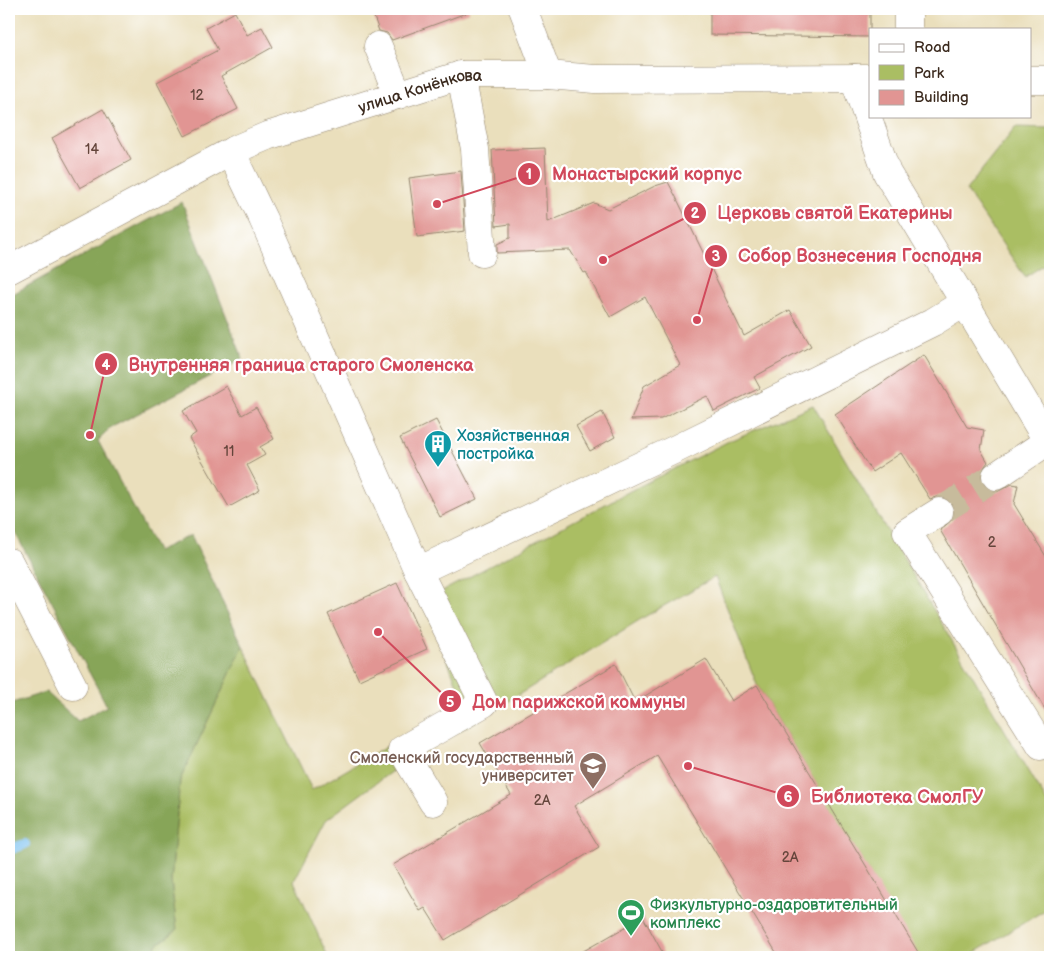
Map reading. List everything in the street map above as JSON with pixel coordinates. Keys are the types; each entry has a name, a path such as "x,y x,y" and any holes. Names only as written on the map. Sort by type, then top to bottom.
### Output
{"street":[{"path":"523,9 548,74"},
{"path":"908,9 908,28"},
{"path":"378,46 398,95"},
{"name":"улица Конёнкова","path":"9,270 234,150 267,136 461,75 548,74 595,79 862,78"},
{"path":"461,75 475,148 482,253"},
{"path":"862,78 869,104"},
{"path":"1032,80 1050,80"},
{"path":"873,118 888,173 1049,443 996,476"},
{"path":"234,150 238,167 263,219 418,571 484,703 402,750 433,802"},
{"path":"418,571 687,443 933,322 964,303"},
{"path":"939,512 907,532 1041,746 1050,740"},
{"path":"9,562 73,686"}],"green space":[{"path":"1016,127 1050,128 1050,261 1025,277 966,190"},
{"path":"182,202 243,359 110,428 98,441 157,551 191,535 243,646 180,780 171,881 177,930 157,945 151,957 9,957 9,704 46,692 78,721 107,706 9,521 9,296"},
{"path":"813,405 1050,807 1050,907 967,957 920,957 757,685 715,577 646,616 473,723 407,760 326,820 294,881 328,957 151,957 156,945 177,930 171,881 180,780 243,646 312,790 464,702 424,601 630,491 727,442"}],"building":[{"path":"371,9 469,9 469,12 392,40 387,33 379,31"},
{"path":"710,9 870,9 869,37 710,35"},
{"path":"235,12 247,35 262,27 273,47 221,76 238,109 185,136 157,82 218,50 206,28"},
{"path":"103,109 131,160 80,188 52,138"},
{"path":"545,148 548,222 594,203 608,209 655,186 668,182 744,336 790,310 811,346 754,377 760,388 714,411 707,396 661,419 631,420 644,386 680,365 645,297 610,317 586,272 584,273 570,250 497,253 497,244 510,238 510,224 496,226 492,150"},
{"path":"461,171 465,231 417,237 409,178"},
{"path":"924,355 967,427 984,430 981,450 988,462 982,470 980,477 983,484 989,490 997,492 1012,484 1018,485 1014,504 1050,563 1050,718 940,530 953,519 955,511 952,503 947,498 939,496 930,499 901,453 872,472 835,414"},
{"path":"226,386 242,415 256,407 274,439 260,447 265,455 247,465 260,490 229,507 189,438 196,433 183,411"},
{"path":"602,412 615,437 590,451 576,426"},
{"name":"Хозяйственная постройка","path":"436,420 477,499 440,517 400,438"},
{"path":"397,583 427,649 359,680 328,614"},
{"path":"706,659 731,701 757,685 921,957 779,957 657,756 574,806 599,847 445,940 425,908 420,911 393,865 511,795 480,743 616,664 635,702"},
{"name":"Физкультурно-оздаровтительный комплекс","path":"643,917 665,957 573,957"}],"waterway":[{"path":"9,850 25,844"}],"tunnel":[{"path":"939,512 996,476"}],"place":[{"name":"Монастырский корпус","path":"437,204"},
{"name":"Церковь святой Екатерины","path":"603,260"},
{"name":"Собор Вознесения Господня","path":"697,320"},
{"name":"Внутренняя граница старого Смоленска","path":"90,435"},
{"name":"Хозяйственная постройка","path":"438,468"},
{"name":"Дом парижской коммуны","path":"378,632"},
{"name":"Библиотека СмолГУ","path":"688,766"},
{"name":"Смоленский государственный университет","path":"593,790"},
{"name":"Физкультурно-оздаровтительный комплекс","path":"631,937"}]}
